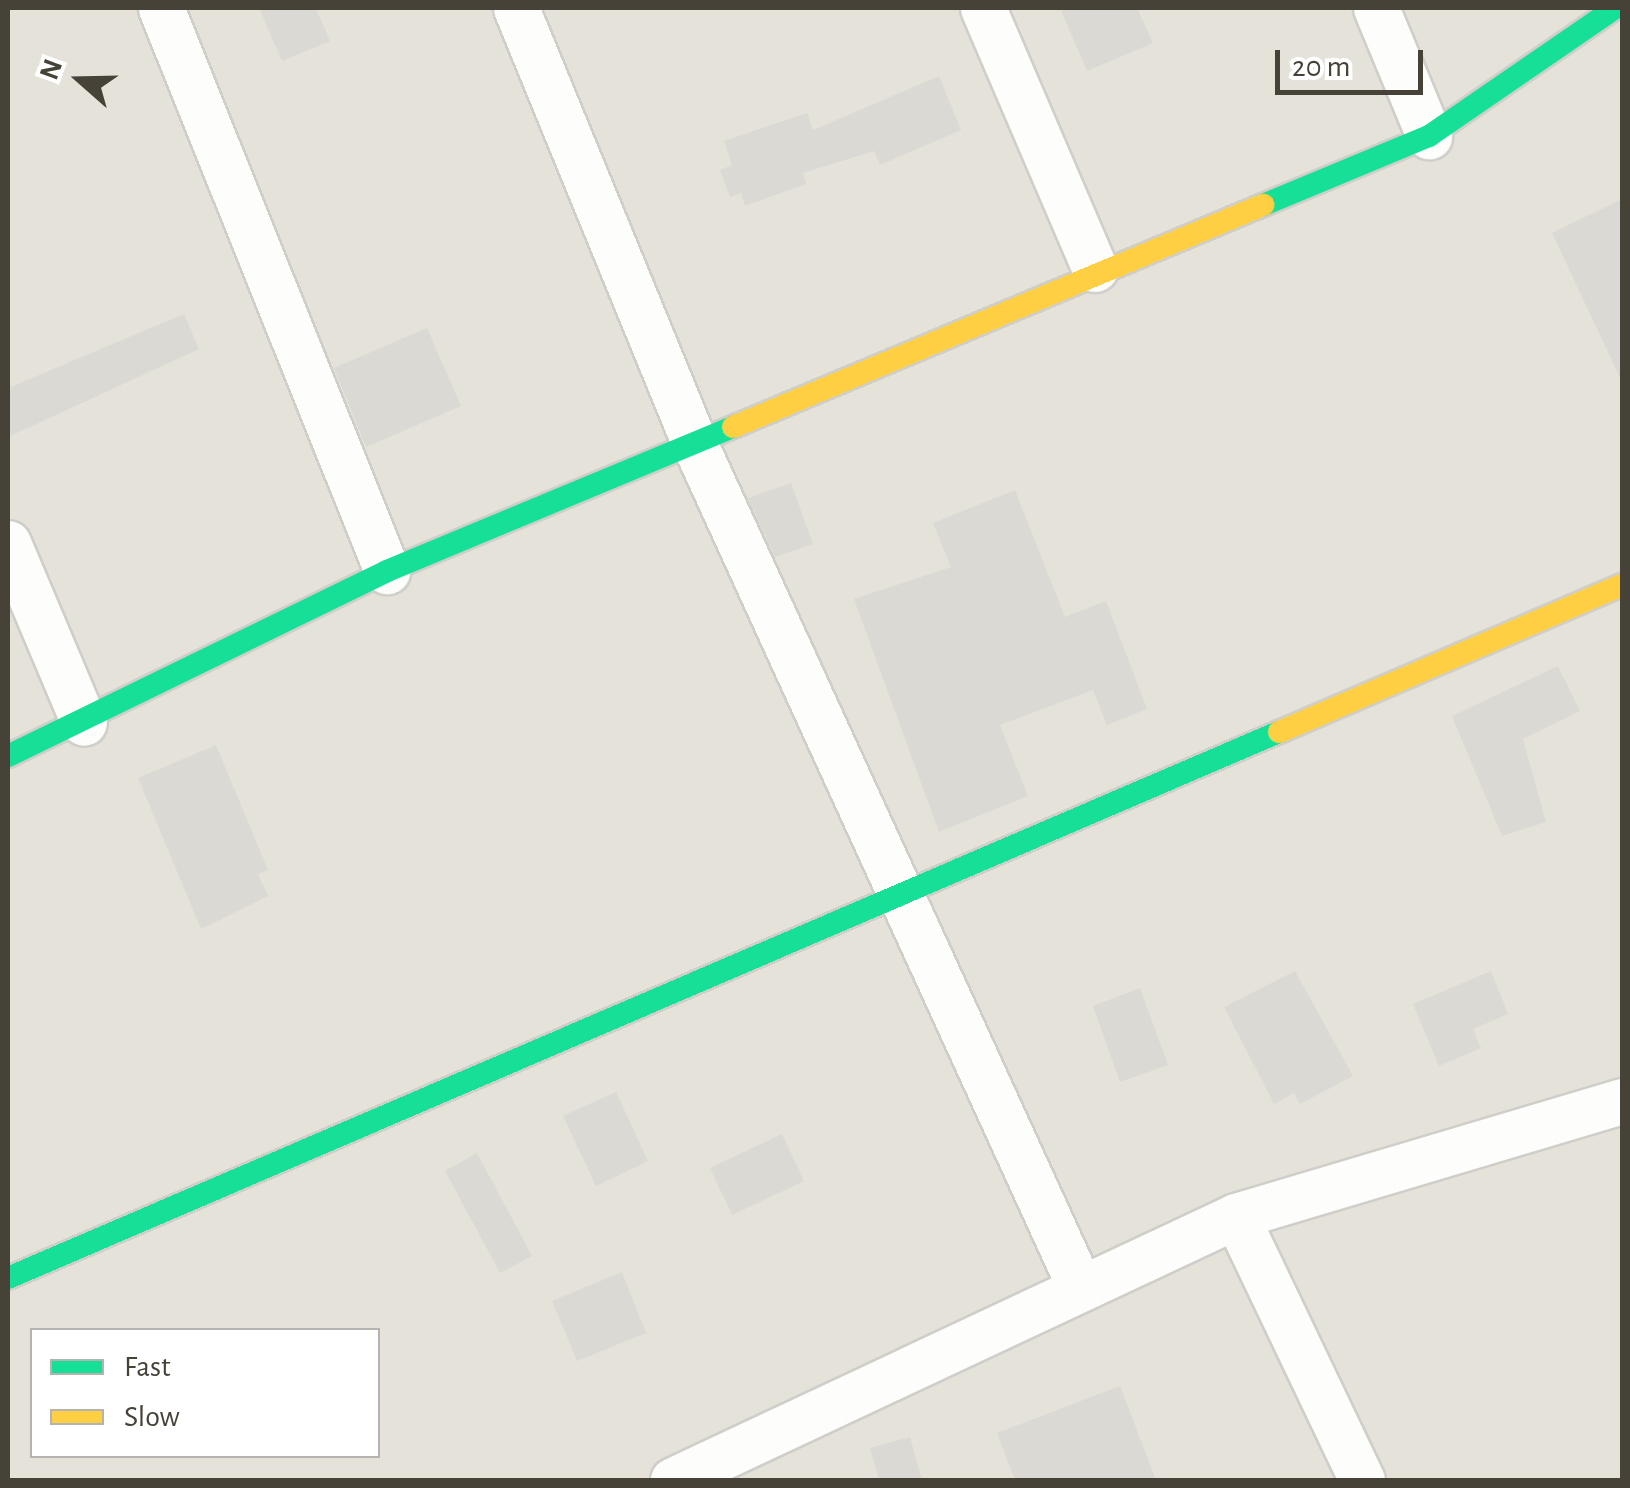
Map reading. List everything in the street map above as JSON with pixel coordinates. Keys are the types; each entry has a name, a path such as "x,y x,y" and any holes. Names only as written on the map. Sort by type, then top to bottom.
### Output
{"street":[{"path":"161,8 387,572"},
{"path":"516,8 697,449 1079,1285"},
{"path":"982,8 1096,269"},
{"path":"1376,8 1430,136"},
{"path":"8,756 387,572 697,449 1096,269 1430,136 1614,8"},
{"path":"8,543 84,722"},
{"path":"8,1278 899,892 1622,585"},
{"path":"673,1480 1079,1285 1236,1216 1622,1101"},
{"path":"1236,1216 1362,1480"}],"shaded area":[{"path":"8,8 1622,8 1622,1480 8,1480"}],"building":[{"path":"259,8 316,8 330,41 282,61"},
{"path":"1060,8 1137,8 1153,43 1087,71"},
{"path":"939,76 961,130 880,165 874,151 803,173 806,184 745,206 741,193 730,197 720,170 732,165 724,141 807,113 813,130"},
{"path":"1622,199 1622,382 1552,233"},
{"path":"184,314 199,349 8,437 8,388"},
{"path":"427,328 461,406 366,447 334,368"},
{"path":"791,483 813,544 775,557 748,498"},
{"path":"1015,490 1065,617 1106,601 1147,709 1107,725 1093,690 1000,725 1028,796 939,832 854,599 951,567 933,523"},
{"path":"1558,666 1580,711 1523,739 1546,822 1502,836 1452,716"},
{"path":"216,745 268,870 258,874 268,896 201,929 138,778"},
{"path":"1295,971 1353,1076 1300,1104 1294,1093 1274,1104 1224,1007"},
{"path":"1491,971 1508,1014 1473,1029 1481,1048 1439,1066 1413,1004"},
{"path":"1140,988 1168,1065 1120,1082 1093,1006"},
{"path":"616,1092 648,1161 596,1186 563,1116"},
{"path":"782,1134 804,1181 732,1215 710,1168"},
{"path":"477,1153 532,1256 500,1273 445,1171"},
{"path":"622,1272 646,1333 577,1361 552,1301"},
{"path":"1120,1386 1156,1480 1015,1480 997,1433"},
{"path":"910,1437 922,1480 879,1480 870,1448"}],"traffic: fast":[{"path":"1263,205 1429,136 1615,8"},
{"path":"8,756 387,571 733,427"},
{"path":"8,1278 1279,732"}],"traffic: slow":[{"path":"733,427 1263,205"},
{"path":"1279,732 1622,585"}]}
